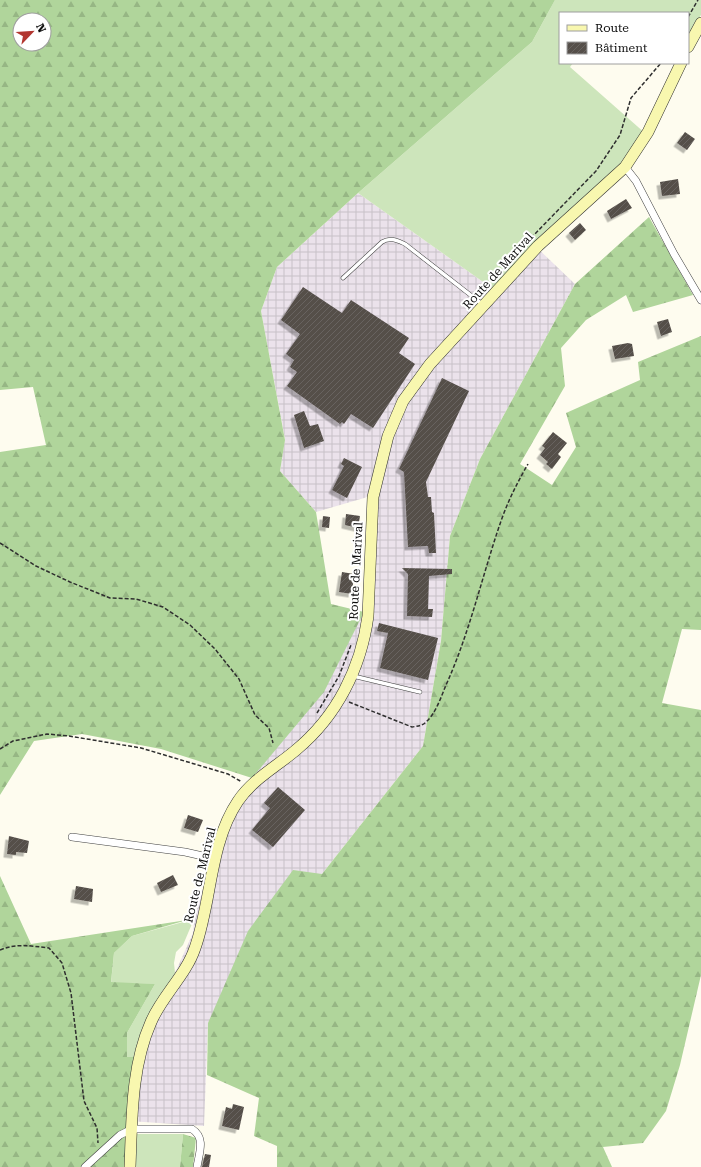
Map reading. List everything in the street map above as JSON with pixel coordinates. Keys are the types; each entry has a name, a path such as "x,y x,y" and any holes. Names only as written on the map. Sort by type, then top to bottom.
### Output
{"main road":[{"path":"689,45 701,23"},
{"name":"Route de Marival","path":"130,1167 137,1073 145,1037 154,1016 195,948 216,859 228,821 235,806 248,789 308,739 330,715 341,698 351,675 366,632 370,590 372,512 384,451 393,423 403,401 420,374 538,246 625,167 648,132 681,64"}],"street":[{"path":"625,167 636,181 674,254 701,300"},
{"path":"72,837 185,852 216,859"},
{"path":"85,1167 120,1135 132,1129 192,1129 198,1133 201,1140 197,1167"}],"lane":[{"path":"343,278 382,242 387,239 393,239 405,244 484,306"},
{"path":"351,675 420,692"}],"path":[{"path":"689,16 698,0"},
{"path":"341,698 412,727 422,726 428,721 438,704 455,666 510,495 528,464"},
{"path":"0,543 36,566 70,582 110,598 136,599 163,607 190,625 215,649 239,679 255,715 269,728 273,743"},
{"path":"0,749 13,741 47,734 92,739 141,748 228,774 238,778 248,789"},
{"path":"0,950 21,944 49,948 62,964 71,993 84,1101 98,1128 99,1153"}],"shaded area":[{"path":"358,193 493,289 533,244 575,284 480,459 450,536 441,641 423,746 322,874 208,1023 204,1126 129,1121 154,1007 175,973 193,933 194,919 223,822 364,612 371,496 316,512 280,471 285,439 261,311 277,267"}],"green space":[{"path":"0,0 555,0 532,42 358,193 277,267 261,311 285,440 280,471 316,512 331,604 364,612 324,692 252,778 161,749 82,734 34,741 0,795 0,452 46,445 33,387 0,390"},
{"path":"555,0 701,0 701,15 689,36 689,12 559,12 559,64 572,64 570,67 646,134 640,149 493,289 358,193 532,42"},
{"path":"649,217 693,295 633,312 626,295 586,320 561,348 565,386 520,464 552,485 576,447 566,413 640,380 638,362 701,336 701,630 682,629 662,703 701,710 701,975 680,1065 666,1111 643,1143 603,1147 612,1167 277,1167 277,1146 254,1136 259,1098 207,1075 208,1023 248,931 293,870 322,874 423,746 441,641 450,536 480,459 575,284"},
{"path":"0,876 31,944 187,920 132,936 114,953 111,982 155,984 127,1033 127,1057 135,1057 129,1167 0,1167"},
{"path":"194,919 183,945 176,952 174,963 175,973 154,1007 135,1057 127,1058 127,1033 155,984 111,983 114,953 132,936"},
{"path":"130,1134 183,1134 180,1167 129,1167"},
{"path":"183,1134 196,1138 193,1167 180,1167"}],"building":[{"path":"685,132 695,139 687,150 677,143"},
{"path":"678,179 680,194 662,196 660,182"},
{"path":"626,199 632,208 611,219 607,211"},
{"path":"580,223 586,230 575,240 569,233"},
{"path":"303,287 342,313 351,300 409,338 399,353 415,364 373,428 351,414 344,424 342,422 340,424 287,386 297,372 290,367 294,360 286,354 300,334 281,320"},
{"path":"668,319 672,332 661,336 657,322"},
{"path":"628,343 632,344 634,356 615,359 612,346"},
{"path":"442,378 469,391 426,482 428,497 431,497 432,512 434,513 436,553 429,553 428,546 408,547 404,472 399,469"},
{"path":"304,411 310,426 318,424 324,441 304,448 294,415"},
{"path":"553,432 567,443 558,454 561,457 552,469 546,464 548,462 540,455 545,448 542,446"},
{"path":"344,458 362,467 347,498 332,490 344,466 341,464"},
{"path":"346,514 360,516 358,528 345,525"},
{"path":"323,516 330,517 329,528 322,527"},
{"path":"402,568 452,569 452,574 429,576 428,609 433,609 432,617 407,616 408,574"},
{"path":"342,572 354,574 352,594 339,592"},
{"path":"379,623 438,638 428,680 380,668 388,633 377,631"},
{"path":"278,787 305,810 273,847 252,830 270,808 264,803"},
{"path":"188,815 203,820 198,832 184,828"},
{"path":"9,836 29,841 27,853 16,852 16,855 7,854"},
{"path":"173,875 178,885 161,892 157,883"},
{"path":"76,886 93,889 92,902 74,899"},
{"path":"233,1104 244,1107 239,1130 222,1126 226,1107 232,1109"},
{"path":"205,1154 211,1155 209,1167 202,1167"}]}
